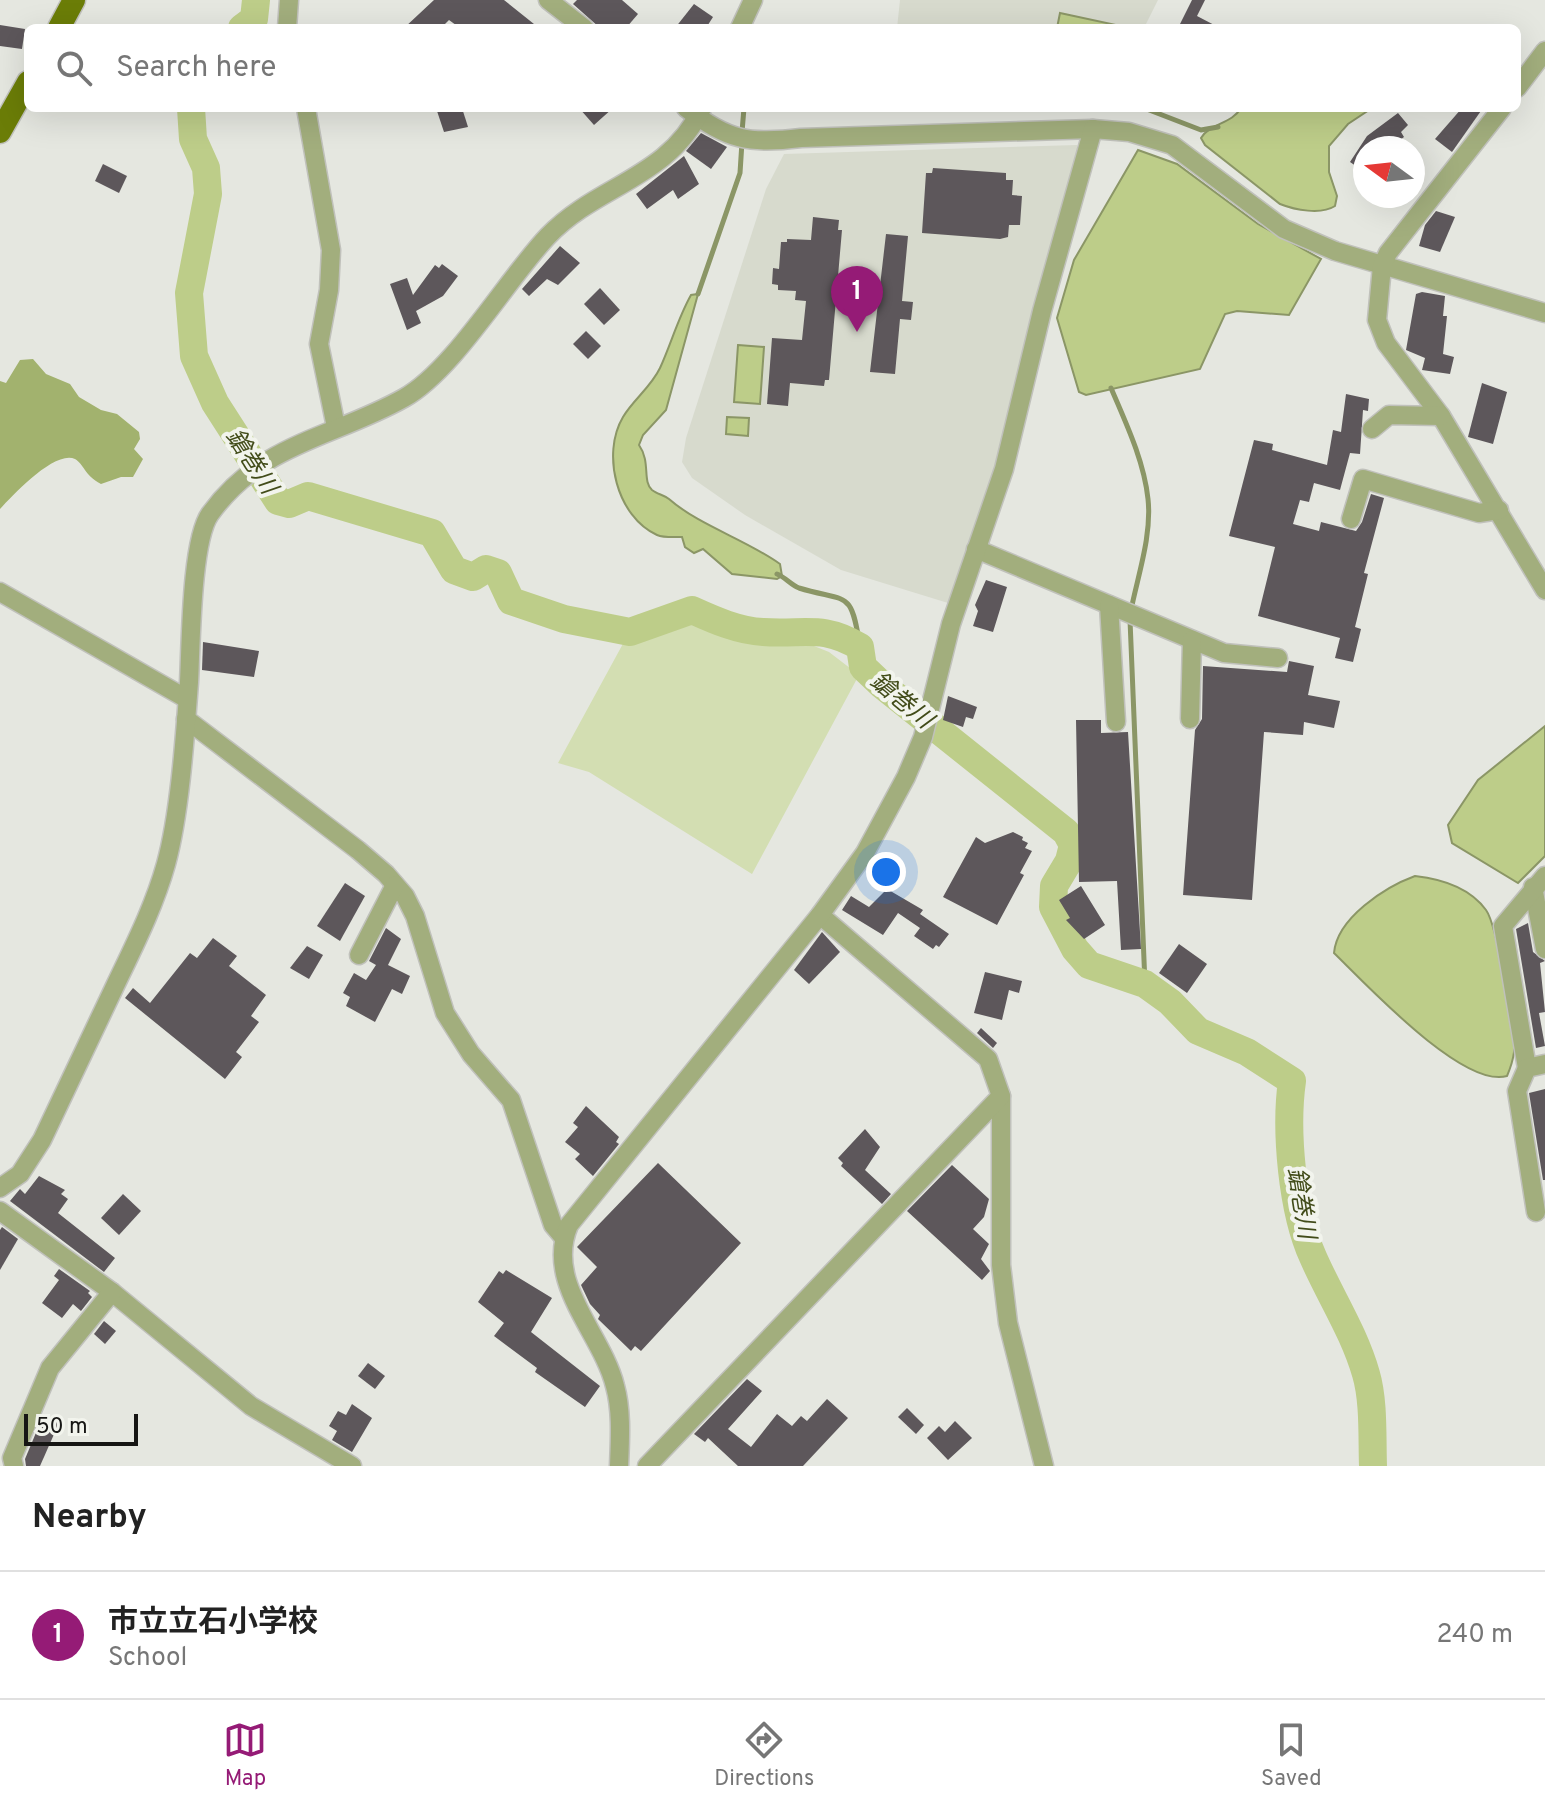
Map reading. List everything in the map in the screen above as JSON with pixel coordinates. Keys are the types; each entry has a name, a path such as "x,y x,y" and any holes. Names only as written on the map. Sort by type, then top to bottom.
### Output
{"main road":[{"path":"61,24 74,0"},
{"path":"0,132 24,89"}],"street":[{"path":"287,24 289,0"},
{"path":"548,0 579,24"},
{"path":"742,24 753,0"},
{"path":"1521,83 1545,51"},
{"path":"307,112 331,250 329,290 319,344 336,427"},
{"path":"0,1188 20,1174 42,1140 151,911 167,861 186,719 198,557 205,521 228,491 251,469 271,456 406,397 446,360 549,235 588,203 656,166 674,149 694,112"},
{"path":"697,112 737,138 758,143 801,138 1093,129 1129,132 1172,145 1284,229 1382,266 1545,313"},
{"path":"1499,112 1400,234 1382,266 1377,320 1386,343 1441,416 1545,590"},
{"path":"619,1466 615,1382 578,1308 562,1261 564,1238 569,1225 820,915 865,853 912,764 923,737 951,624 1004,469 1042,311 1093,129"},
{"path":"1372,429 1389,415 1441,416"},
{"path":"1351,519 1363,479 1479,513 1499,510"},
{"path":"976,549 1224,653 1278,658"},
{"path":"0,592 187,699"},
{"path":"1109,605 1116,722"},
{"path":"1190,719 1192,640"},
{"path":"186,719 358,850 395,885 415,916 445,1013 471,1054 511,1100 553,1225 564,1238"},
{"path":"1539,882 1545,949"},
{"path":"1536,1212 1517,1091 1536,1066 1503,926 1539,882"},
{"path":"359,955 395,885"},
{"path":"820,915 988,1059 1001,1096 1001,1265 1008,1323 1044,1466"},
{"path":"647,1466 1001,1096"},
{"path":"0,1211 112,1292 251,1406 352,1466"},
{"path":"14,1466 12,1458 50,1368 112,1292"}],"shaded area":[{"path":"900,0 1158,0 1146,24 897,24"},
{"path":"1060,13 1111,24 1058,24"},
{"path":"1366,112 1348,124 1329,146 1329,172 1337,196 1335,206 1315,211 1280,204 1205,145 1201,138 1205,133 1237,113"},
{"path":"1077,145 1077,160 991,491 948,603 841,570 745,515 692,478 682,462 686,438 766,189 784,154"},
{"path":"1138,150 1177,164 1258,224 1321,259 1289,315 1237,311 1225,314 1200,369 1086,395 1079,392 1057,318 1074,260"},
{"path":"698,294 666,410 643,435 639,445 645,458 647,482 652,490 681,509 780,564 782,576 777,579 732,574 703,549 694,553 685,547 682,537 657,535 632,514 617,483 613,449 623,417 660,368 691,295"},
{"path":"738,345 764,347 760,404 734,402"},
{"path":"33,359 46,374 70,384 79,397 101,410 117,414 139,432 140,439 134,449 143,459 133,477 121,477 101,484 78,461 67,458 35,475 0,509 0,381 6,383 20,360"},
{"path":"727,417 749,418 748,436 726,434"},
{"path":"697,619 733,634 799,640 829,652 859,675 752,874 589,772 558,763 625,640 678,620"},
{"path":"1545,726 1545,856 1518,883 1452,843 1448,825 1478,780"},
{"path":"1415,876 1435,879 1464,890 1486,910 1495,936 1512,1023 1514,1055 1507,1076 1488,1076 1441,1051 1391,1009 1334,953 1337,940 1353,916 1377,896"}],"building":[{"path":"434,0 504,0 534,24 454,24 449,20 445,24 408,24"},
{"path":"577,0 622,0 638,14 629,24 596,24 573,4"},
{"path":"1192,0 1205,0 1197,16 1212,24 1180,24"},
{"path":"694,4 713,17 709,24 678,24"},
{"path":"0,25 24,29 22,49 0,46"},
{"path":"437,112 463,112 468,127 444,132"},
{"path":"583,112 609,112 594,125"},
{"path":"1459,112 1480,112 1452,152 1435,139"},
{"path":"1398,113 1408,125 1401,132 1403,136 1367,136"},
{"path":"701,133 727,147 711,169 686,151"},
{"path":"684,156 699,184 678,199 673,190 647,209 636,194"},
{"path":"103,164 127,176 119,193 95,181"},
{"path":"933,168 1006,173 1006,180 1013,180 1012,195 1022,196 1020,225 1009,225 1008,237 1000,239 922,233 926,173 932,173"},
{"path":"1436,211 1455,217 1440,252 1419,246 1425,225"},
{"path":"813,217 839,220 838,230 842,230 829,380 825,380 824,386 790,383 788,406 767,404 772,338 802,340 806,301 795,300 796,291 778,290 778,285 772,284 773,268 779,269 781,242 787,242 787,239 811,240"},
{"path":"886,234 908,236 902,301 913,302 911,320 900,319 895,374 870,372"},
{"path":"560,246 580,263 558,285 547,279 529,296 522,289"},
{"path":"442,264 458,276 443,296 416,311 421,323 407,330 390,284 407,278 413,295 435,265 439,268"},
{"path":"600,288 620,310 604,325 584,304"},
{"path":"1422,292 1445,296 1443,316 1447,316 1443,354 1454,357 1450,374 1422,370 1425,358 1406,350 1416,294"},
{"path":"586,331 601,346 588,359 573,344"},
{"path":"1482,383 1507,392 1493,444 1468,437"},
{"path":"1346,394 1369,399 1368,411 1363,410 1360,454 1350,453 1340,490 1314,483 1309,502 1300,500 1293,524 1319,531 1321,522 1356,531 1371,494 1384,498 1364,573 1368,574 1355,627 1361,629 1353,662 1335,658 1340,638 1258,616 1275,547 1229,536 1254,440 1273,444 1272,450 1327,465 1333,430 1341,432"},
{"path":"986,580 1007,587 993,632 973,626 978,611 975,605"},
{"path":"203,642 259,651 254,677 202,670"},
{"path":"1289,661 1314,666 1308,695 1340,701 1334,728 1304,722 1303,735 1264,732 1252,900 1183,895 1195,730 1202,719 1203,666 1287,672"},
{"path":"948,696 977,707 973,719 966,717 963,727 943,720"},
{"path":"1076,720 1101,720 1101,733 1128,732 1141,949 1121,950 1117,881 1079,882"},
{"path":"1013,832 1023,837 1022,840 1028,843 1025,848 1032,851 1020,873 1024,875 997,925 943,897 976,837 985,843"},
{"path":"345,883 365,896 340,941 317,926"},
{"path":"1081,886 1105,925 1084,939 1066,920 1070,918 1059,900"},
{"path":"887,889 923,910 920,914 949,934 939,947 936,945 933,949 914,936 920,928 898,913 883,935 842,910 851,896 869,907"},
{"path":"1528,923 1533,952 1545,961 1540,963 1545,1012 1539,1013 1545,1046 1536,1048 1516,929"},
{"path":"386,928 401,939 388,965 410,976 402,994 392,989 375,1022 346,1006 350,997 343,993 354,973 366,980 376,965 369,961"},
{"path":"822,932 840,952 809,984 794,970"},
{"path":"213,938 237,956 229,966 266,995 251,1016 259,1022 236,1052 242,1057 225,1079 125,998 133,988 150,1003 190,953 197,958"},
{"path":"1179,944 1207,964 1187,993 1159,973"},
{"path":"307,946 323,955 309,979 290,968"},
{"path":"985,972 1022,981 1019,993 1009,990 1002,1020 974,1013"},
{"path":"981,1028 997,1043 993,1048 977,1033"},
{"path":"1545,1089 1545,1180 1543,1180 1529,1093"},
{"path":"586,1106 619,1137 616,1142 619,1144 593,1176 575,1159 580,1154 565,1142 578,1127 573,1123"},
{"path":"865,1129 880,1147 865,1170 891,1194 882,1204 841,1166 843,1163 838,1158"},
{"path":"658,1163 741,1243 641,1351 635,1346 631,1351 598,1319 600,1315 590,1304 581,1285 597,1267 577,1247"},
{"path":"952,1165 989,1199 984,1217 973,1229 989,1244 981,1259 990,1271 982,1280 907,1211"},
{"path":"39,1176 65,1190 61,1194 68,1199 58,1213 115,1258 104,1272 10,1201 20,1189 25,1194"},
{"path":"123,1194 141,1211 119,1235 101,1218"},
{"path":"2,1227 18,1239 0,1270 0,1230"},
{"path":"59,1269 90,1291 88,1293 92,1297 81,1311 73,1304 62,1318 42,1303 59,1280 54,1276"},
{"path":"506,1270 552,1298 531,1332 600,1386 585,1407 535,1372 537,1368 494,1336 504,1323 478,1302 499,1271 503,1274"},
{"path":"104,1321 116,1331 105,1344 94,1334"},
{"path":"368,1363 385,1376 375,1389 358,1376"},
{"path":"747,1379 762,1391 728,1429 751,1447 777,1414 792,1426 801,1416 807,1421 827,1399 848,1418 803,1466 738,1466 708,1438 705,1442 694,1434"},
{"path":"352,1404 372,1418 352,1452 332,1440 337,1431 329,1426 338,1411 346,1415"},
{"path":"907,1408 924,1425 916,1434 898,1417"},
{"path":"43,1416 59,1423 40,1466 26,1466 25,1459"},
{"path":"955,1421 972,1438 948,1460 927,1438 939,1426 945,1432"}],"waterway":[{"name":"鎗巻川","path":"247,24 254,19 256,0"},
{"name":"鎗巻川","path":"191,112 193,139 206,168 208,194 189,293 194,356 215,403 278,501 289,504 308,496 432,533 454,570 473,577 486,569 498,573 511,601 564,619 630,632 692,610 745,630 823,633 860,647 863,667 882,685 1066,832 1073,845 1069,861 1054,886 1053,907 1075,949 1089,965 1145,984 1170,1002 1198,1031 1247,1052 1292,1081 1289,1123 1295,1194 1313,1257 1366,1374 1371,1408 1373,1466"},
{"path":"742,132 744,112"},
{"path":"1154,112 1201,130 1218,127"},
{"path":"698,294 740,173 742,142"},
{"path":"1111,388 1138,456 1148,499 1146,541 1131,610"},
{"path":"777,574 799,588 837,598 850,606 860,647"},
{"path":"1130,620 1145,984"}],"place":[{"name":"市立立石小学校","path":"857,332"}]}
